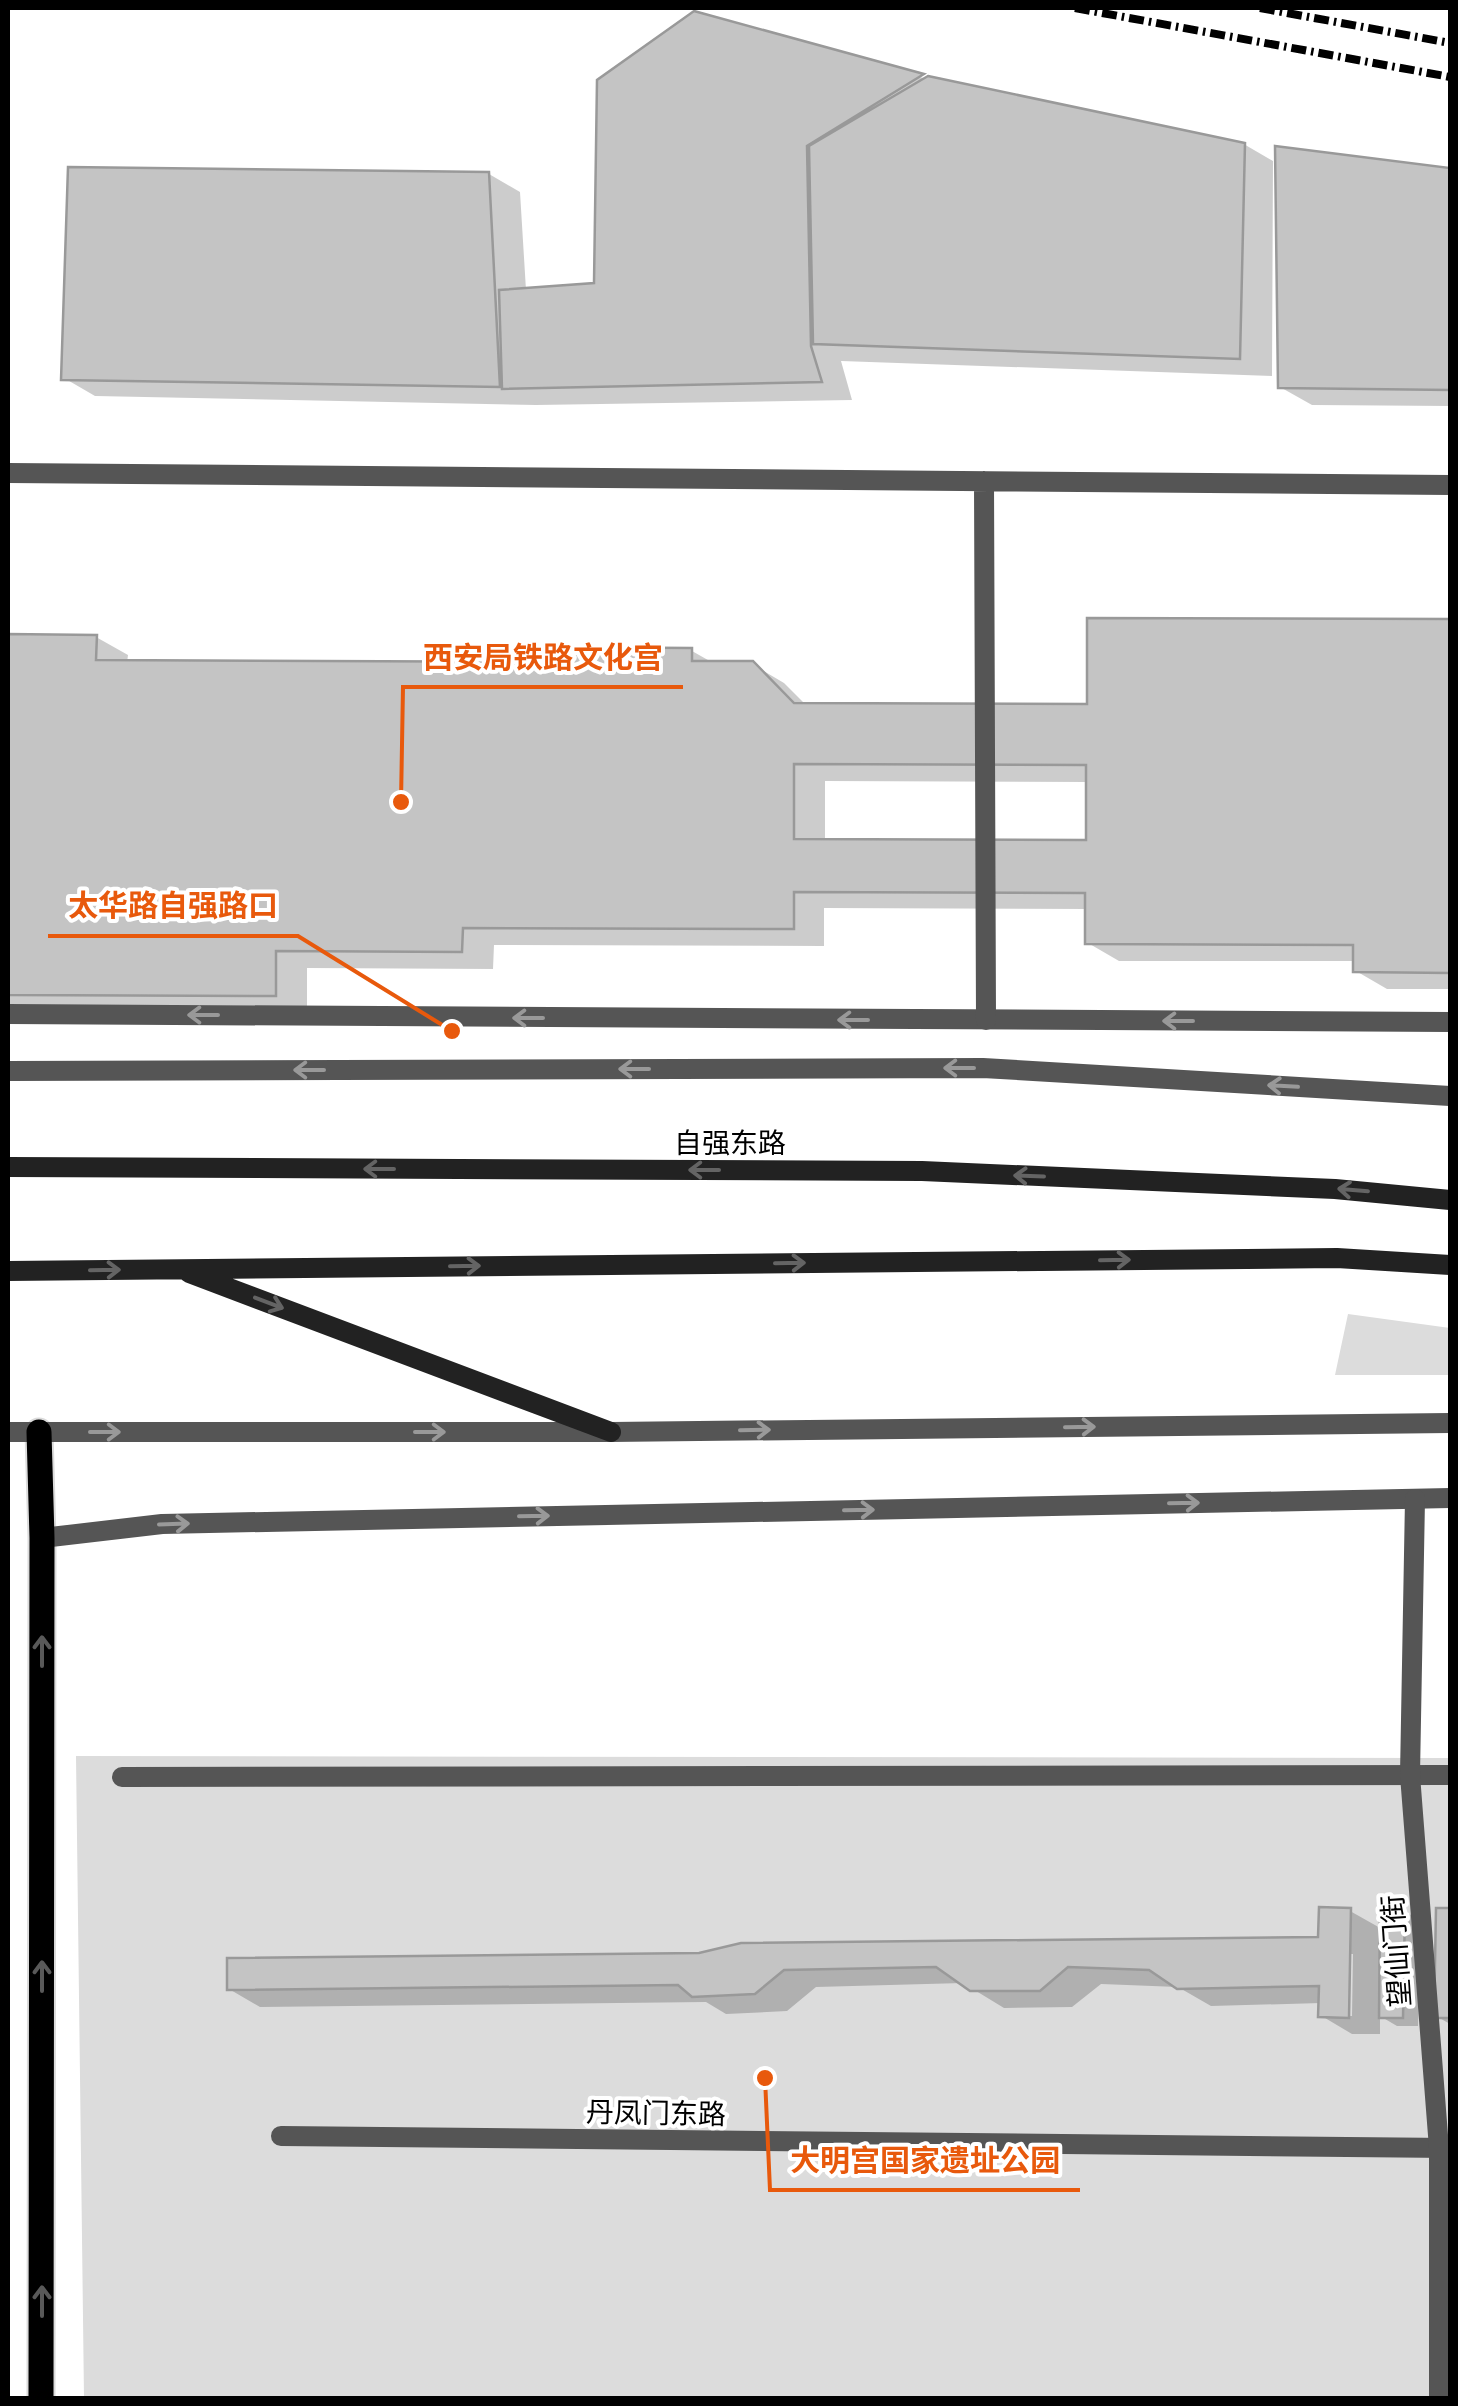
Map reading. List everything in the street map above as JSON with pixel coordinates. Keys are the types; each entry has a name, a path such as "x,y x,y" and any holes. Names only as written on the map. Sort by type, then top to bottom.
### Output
{"main road":[{"name":"自强东路","path":"8,1167 922,1171 1335,1189 1450,1200"},
{"path":"8,1271 1317,1258 1450,1265"},
{"path":"177,1269 611,1432"},
{"path":"39,1432 42,2398"}],"street":[{"path":"8,474 1450,485"},
{"path":"984,481 986,1020"},
{"path":"8,1014 1450,1022"},
{"path":"8,1071 983,1068 1450,1096"},
{"path":"8,1432 611,1432 1450,1423"},
{"path":"42,1538 162,1524 1450,1498"},
{"name":"望仙门街","path":"1415,1499 1410,1775 1445,2148 1439,2398"},
{"path":"122,1776 1450,1775"},
{"name":"丹凤门东路","path":"281,2136 1445,2148"}],"shaded area":[{"path":"1348,1314 1450,1328 1450,1375 1335,1375"},
{"path":"76,1756 1450,1758 1450,2398 84,2398"}],"building":[{"path":"694,11 924,74 807,146 811,346 822,382 502,389 499,290 594,283 597,80"},
{"path":"928,76 1245,143 1240,359 813,344 809,146"},
{"path":"1275,146 1450,168 1450,390 1278,388"},
{"path":"68,167 489,172 500,387 61,380"},
{"path":"1087,618 1450,619 1450,973 1353,972 1353,945 1085,944 1085,893 794,892 794,929 463,928 462,952 276,951 276,996 8,995 8,634 97,635 96,660 538,662 538,647 692,648 692,661 753,661 794,703 1087,704","holes":["794,764 1086,765 1086,840 794,839"]},
{"path":"1319,1907 1351,1908 1349,2018 1318,2017 1319,1986 1177,1989 1149,1970 1068,1967 1040,1991 970,1991 936,1967 784,1970 755,1994 692,1997 678,1985 227,1990 227,1958 699,1953 741,1943 1318,1937"},
{"path":"1436,1908 1450,1908 1450,2018 1434,2018"},
{"path":"1380,1909 1405,1909 1403,2018 1379,2018"}],"railway":[{"path":"1075,8 1450,77"},
{"path":"1260,8 1450,43"}],"place":[{"name":"西安局铁路文化宫","path":"401,802"},
{"name":"太华路自强路口","path":"452,1031"},
{"name":"大明宫国家遗址公园","path":"765,2078"}]}
